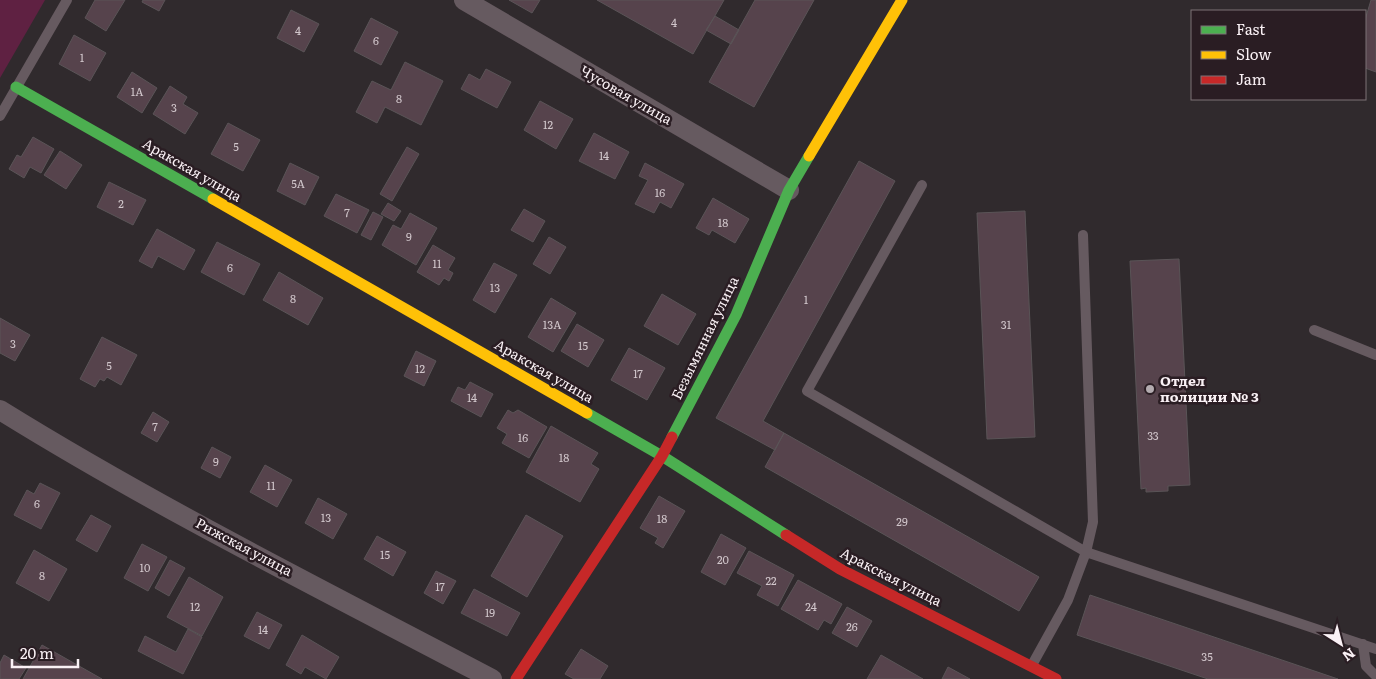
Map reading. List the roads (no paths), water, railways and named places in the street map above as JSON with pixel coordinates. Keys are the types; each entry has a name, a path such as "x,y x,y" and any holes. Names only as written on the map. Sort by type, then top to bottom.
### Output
{"street":[{"name":"Чусовая улица","path":"464,0 789,190"},
{"name":"Безымянная улица","path":"516,679 662,456 736,315 789,190 902,0"},
{"name":"Аракская улица","path":"16,87 662,456 840,569 1056,679"},
{"name":"Рижская улица","path":"0,410 195,521 492,679"}],"lane":[{"path":"0,116 67,0"},
{"path":"922,185 807,392 1086,552 1376,649"},
{"path":"1032,666 1068,600 1086,552 1093,522 1083,235"},
{"path":"1314,330 1376,355"},
{"path":"1363,644 1366,666 1376,676"}],"place":[{"name":"Отдел полиции № 3","path":"1150,389"}]}
